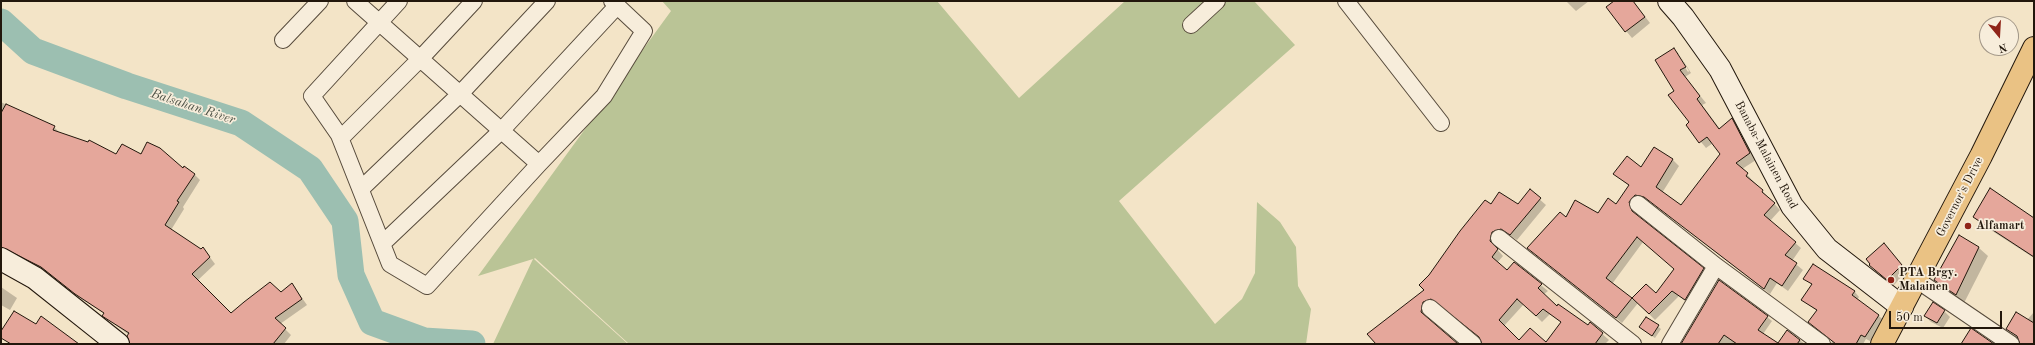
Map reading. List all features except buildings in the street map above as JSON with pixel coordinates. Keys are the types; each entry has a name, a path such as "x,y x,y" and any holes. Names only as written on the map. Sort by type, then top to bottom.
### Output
{"main road":[{"name":"Governor's Drive","path":"1882,344 1981,156 2034,48"}],"street":[{"path":"283,40 320,1"},
{"path":"355,1 539,164"},
{"path":"382,244 501,131 615,3 644,31 604,96 539,164 427,286 390,264 382,244 341,138 312,96 380,23 398,1"},
{"path":"341,138 420,59 474,1"},
{"path":"361,189 460,94 547,1"},
{"path":"1190,25 1217,1"},
{"path":"1346,1 1441,123"},
{"name":"Banaba-Malainen Road","path":"1669,1 1683,16 1720,69 1792,206 1827,249 1902,307"},
{"path":"1638,204 1716,266 1822,344"},
{"path":"1499,238 1634,344"},
{"path":"1,259 35,278 118,344"},
{"path":"1670,344 1716,266"},
{"path":"1916,280 2011,344"},
{"path":"1430,308 1473,344"}],"green space":[{"path":"662,1 937,1 1019,98 1125,1 1254,1 1295,45 1119,201 1215,324 1242,299 1255,273 1257,202 1280,222 1296,247 1298,286 1311,309 1306,344 629,344 535,258 534,259 628,344 493,344 533,259 478,276 671,11"}],"waterway":[{"name":"Balsahan River","path":"1,22 33,51 127,86 241,123 310,169 345,221 351,275 372,322 424,341 472,344"}],"place":[{"name":"Alfamart","path":"1968,226"},
{"name":"PTA Brgy. Malainen","path":"1891,280"}]}
